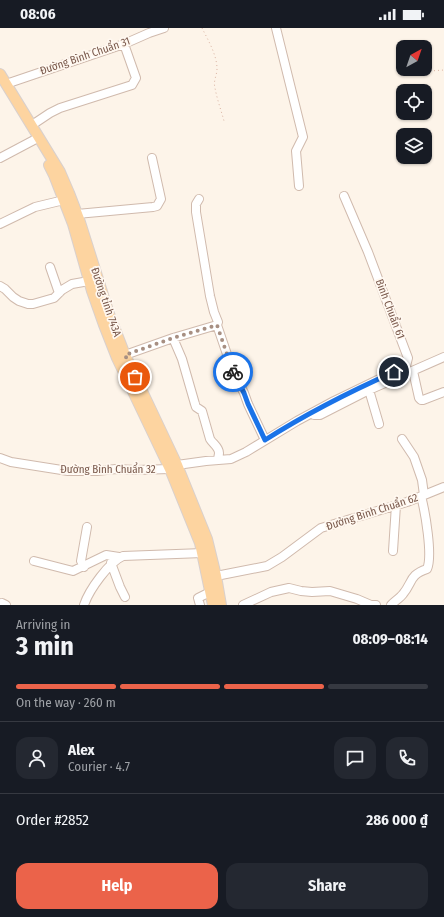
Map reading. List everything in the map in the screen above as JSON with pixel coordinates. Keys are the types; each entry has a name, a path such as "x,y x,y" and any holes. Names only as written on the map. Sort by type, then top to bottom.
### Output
{"main road":[{"name":"Đường tỉnh 743A","path":"0,74 3,86 54,175 73,224 89,281 117,358 173,467 207,539 212,577 210,592 213,605"},
{"name":"Đường tỉnh 743A","path":"3,86 32,125 60,172 77,214 109,314 173,467 221,605"}],"street":[{"name":"Đường Bình Chuẩn 31","path":"3,86 124,44 164,28"},
{"path":"276,28 303,137 296,151 299,186"},
{"path":"32,125 60,108 132,85 136,78 124,44"},
{"path":"0,158 34,140"},
{"path":"77,214 157,206 161,199 152,158"},
{"name":"Bình Chuẩn 61","path":"173,467 230,459 246,452 309,414 404,368 408,363 408,358 368,252 344,196"},
{"path":"199,199 196,204 196,212 210,296 218,322 217,325 232,369 265,440"},
{"path":"0,224 35,207 64,200"},
{"path":"50,267 59,293"},
{"path":"0,286 19,301 33,304 54,298 62,290 72,284 89,281"},
{"path":"125,355 173,338 217,325"},
{"path":"173,338 182,359 196,407 202,410 211,442 217,447 219,454 218,460"},
{"path":"309,414 320,415 369,390 444,357"},
{"path":"413,371 419,398 421,400 444,392"},
{"path":"369,390 379,424"},
{"path":"391,605 404,593 413,576 419,571 427,569 429,564 429,544 422,480 414,457 402,439"},
{"name":"Đường Bình Chuẩn 32","path":"0,458 11,462 68,471 97,471 116,469 136,470 173,467"},
{"name":"Đường Bình Chuẩn 62","path":"212,577 267,566 282,557 321,528 396,505 444,487"},
{"path":"393,551 396,505"},
{"path":"84,567 81,561 87,527"},
{"path":"34,561 73,572 106,555 120,557 202,553"},
{"path":"84,605 91,591 111,563 120,557"},
{"path":"111,563 120,587 126,597"},
{"path":"243,605 271,592 289,588 312,592 330,591 371,605 376,605"},
{"path":"200,605 198,598 210,592"}],"path":[{"path":"202,28 216,59 217,70 214,79 214,86 224,121"},
{"path":"432,71 444,70"}],"way so far":[{"path":"135,377 125,355 173,338 217,325 233,372"}],"route":[{"path":"233,372 265,440 309,414 394,372"}]}
